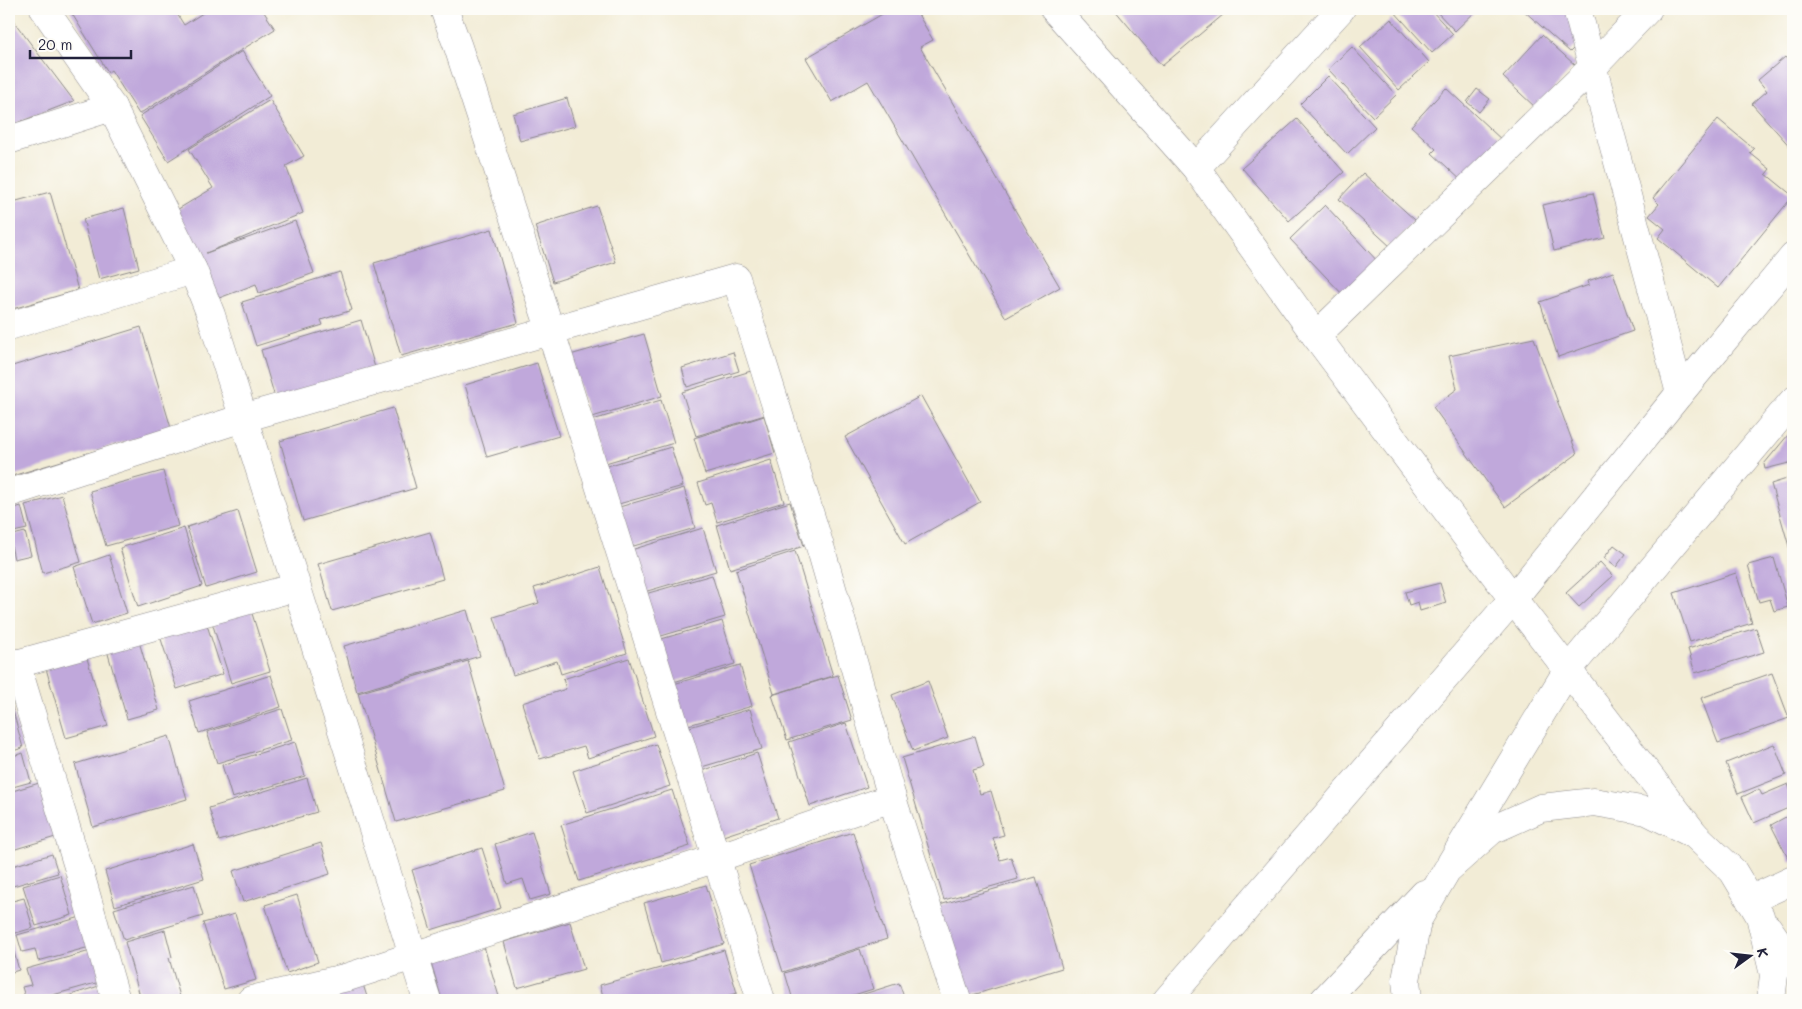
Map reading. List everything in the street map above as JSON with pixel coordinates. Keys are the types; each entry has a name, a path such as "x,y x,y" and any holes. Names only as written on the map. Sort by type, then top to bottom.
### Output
{"street":[{"path":"44,9 112,107 193,270 212,315 427,1000"},
{"path":"444,9 551,332 761,1000"},
{"path":"1054,9 1196,168 1316,336 1567,671 1694,835 1733,871 1755,908 1793,964"},
{"path":"1196,168 1341,9"},
{"path":"1577,9 1680,393"},
{"path":"1316,336 1592,68 1648,9"},
{"path":"9,140 112,107"},
{"path":"1167,1000 1513,599 1793,256"},
{"path":"9,326 193,270"},
{"path":"9,493 243,418 736,278 822,553 892,798 957,1000"},
{"path":"1408,1000 1406,980 1417,922 1567,671 1793,401"},
{"path":"116,1000 76,860 13,664 296,587"},
{"path":"251,1000 348,977 717,858 892,798"},
{"path":"1324,1000 1447,870 1492,830 1541,808 1594,802 1647,811 1694,835"},
{"path":"1755,908 1793,880"},
{"path":"1755,908 1774,975 1771,1000"}],"building":[{"path":"69,9 174,9 184,25 209,9 262,9 275,29 139,114 111,70 108,72"},
{"path":"891,9 915,9 933,40 920,47 1060,287 1006,318 868,81 832,102 806,58"},
{"path":"1114,9 1230,9 1162,66"},
{"path":"1392,9 1430,9 1453,34 1432,53"},
{"path":"1434,9 1478,9 1455,31"},
{"path":"1522,9 1568,9 1579,43 1570,52"},
{"path":"9,15 74,101 9,126"},
{"path":"1391,19 1429,62 1399,90 1360,47"},
{"path":"1542,35 1575,65 1536,108 1503,77"},
{"path":"1352,47 1396,95 1373,117 1328,69"},
{"path":"242,51 270,96 168,161 140,116"},
{"path":"1785,57 1793,66 1793,150 1752,104 1767,91 1758,80"},
{"path":"1328,76 1375,127 1347,154 1300,104"},
{"path":"1446,88 1504,142 1465,184 1432,153 1436,149 1411,126"},
{"path":"1477,89 1490,99 1479,112 1467,102"},
{"path":"567,98 575,126 520,141 513,114"},
{"path":"270,100 304,156 286,166 303,213 206,253 295,221 314,273 259,293 256,284 214,300 170,214 213,188 189,149"},
{"path":"1297,119 1344,172 1289,221 1242,168"},
{"path":"1718,119 1754,149 1750,153 1770,169 1766,174 1793,196 1718,288 1658,238 1665,229 1649,216 1659,204 1653,198"},
{"path":"1363,173 1415,220 1391,247 1339,199"},
{"path":"50,192 78,290 9,310 9,203"},
{"path":"1593,193 1605,238 1554,251 1543,205"},
{"path":"1325,205 1381,265 1346,298 1290,239"},
{"path":"597,206 616,262 553,282 535,226"},
{"path":"124,208 139,268 99,279 83,219"},
{"path":"492,229 518,323 401,356 374,263"},
{"path":"340,272 352,310 321,320 323,325 256,346 242,302"},
{"path":"1613,272 1633,331 1558,357 1540,302 1589,285 1588,281"},
{"path":"361,320 376,371 276,401 261,350"},
{"path":"141,327 171,428 12,476 9,467 9,367"},
{"path":"644,334 662,396 589,418 570,355"},
{"path":"1534,338 1577,454 1505,507 1433,407 1457,389 1449,356"},
{"path":"733,352 739,371 687,387 682,368"},
{"path":"537,363 559,436 487,457 465,385"},
{"path":"751,371 765,415 696,436 682,392"},
{"path":"921,396 980,502 905,544 845,437"},
{"path":"661,400 674,443 602,464 589,421"},
{"path":"393,408 416,488 303,521 280,441"},
{"path":"764,416 775,453 705,474 694,438"},
{"path":"1793,429 1793,462 1765,469 1764,464"},
{"path":"671,447 683,486 615,505 604,467"},
{"path":"771,460 784,502 717,522 711,503 705,505 698,483"},
{"path":"163,471 178,526 106,546 90,491"},
{"path":"1793,477 1793,549 1790,550 1771,484"},
{"path":"684,488 695,528 627,548 616,508"},
{"path":"62,495 81,562 43,573 25,505"},
{"path":"790,502 804,546 730,569 717,525"},
{"path":"21,506 27,529 9,533 9,510"},
{"path":"238,511 257,572 206,588 187,527"},
{"path":"184,528 202,586 138,607 120,548"},
{"path":"703,528 716,571 644,592 631,550"},
{"path":"25,532 31,555 14,559 9,536"},
{"path":"430,532 443,579 332,611 318,564"},
{"path":"1614,545 1626,554 1616,567 1604,558"},
{"path":"795,551 833,676 774,694 736,570"},
{"path":"109,555 127,613 92,624 74,567"},
{"path":"1774,558 1788,607 1774,611 1770,599 1759,602 1748,565"},
{"path":"1600,562 1613,576 1579,607 1566,593"},
{"path":"600,567 627,653 561,674 557,661 513,675 494,617 539,603 534,588"},
{"path":"1736,573 1752,623 1690,642 1674,593"},
{"path":"712,575 725,617 658,637 645,594"},
{"path":"1440,583 1446,603 1420,611 1418,602 1409,605 1405,592"},
{"path":"249,604 270,671 231,683 210,616"},
{"path":"467,610 480,656 357,692 344,646"},
{"path":"205,619 223,674 177,689 159,633"},
{"path":"722,621 735,664 670,683 658,640"},
{"path":"1756,628 1764,652 1695,673 1688,649"},
{"path":"138,638 159,710 127,719 106,647"},
{"path":"85,652 108,726 66,738 45,665"},
{"path":"629,658 654,736 588,758 584,746 540,759 522,703 566,689 563,679"},
{"path":"468,661 505,791 396,822 358,693"},
{"path":"740,665 752,706 682,727 670,685"},
{"path":"1772,673 1789,718 1718,743 1701,698"},
{"path":"271,675 281,707 199,733 189,701"},
{"path":"838,675 852,720 787,740 772,695"},
{"path":"928,681 948,738 913,751 892,695"},
{"path":"9,696 23,748 9,752"},
{"path":"282,709 292,740 217,763 207,732"},
{"path":"750,709 762,749 695,769 683,729"},
{"path":"846,723 867,787 810,806 789,742"},
{"path":"169,736 187,799 93,827 75,764"},
{"path":"975,736 984,767 973,770 980,794 991,791 1004,835 993,838 1000,860 1011,857 1018,879 944,900 902,758"},
{"path":"295,742 305,776 232,798 222,765"},
{"path":"656,744 670,786 587,813 573,771"},
{"path":"1774,744 1786,775 1738,794 1726,763"},
{"path":"23,753 31,782 9,788 9,757"},
{"path":"757,753 778,818 717,838 695,773"},
{"path":"307,778 317,812 219,841 209,808"},
{"path":"46,781 62,835 9,851 9,792"},
{"path":"1788,784 1793,797 1793,806 1754,823 1742,797 1759,789 1762,795"},
{"path":"672,790 690,846 579,881 561,825"},
{"path":"1793,813 1793,860 1790,862 1771,825"},
{"path":"532,832 551,894 530,900 523,879 507,884 495,844"},
{"path":"853,832 887,939 783,972 749,865"},
{"path":"321,843 330,874 243,902 233,871"},
{"path":"193,844 204,879 115,906 105,871"},
{"path":"482,848 501,908 431,930 412,870"},
{"path":"52,854 58,873 13,886 9,867"},
{"path":"60,875 72,915 36,926 23,886"},
{"path":"1036,877 1062,968 963,998 936,906"},
{"path":"194,885 203,916 124,940 114,909"},
{"path":"706,885 724,944 661,963 644,903"},
{"path":"297,895 318,962 287,973 265,905"},
{"path":"24,898 33,928 9,935 9,902"},
{"path":"235,914 256,980 224,989 203,923"},
{"path":"88,915 97,945 38,961 35,949 22,952 17,935"},
{"path":"570,922 584,969 517,988 504,942"},
{"path":"165,930 172,957 169,958 181,1000 141,1000 125,942"},
{"path":"11,941 19,970 9,973 9,942"},
{"path":"483,943 500,1000 442,1000 430,959"},
{"path":"860,949 873,989 838,1000 793,1000 785,973"},
{"path":"94,950 103,981 35,1000 26,1000 22,987 31,985 26,969"},
{"path":"724,950 737,993 713,1000 604,1000 600,985"},
{"path":"361,978 368,1000 328,1000 325,989"},
{"path":"899,983 905,1000 845,1000"},
{"path":"102,985 107,1000 55,1000"}]}
